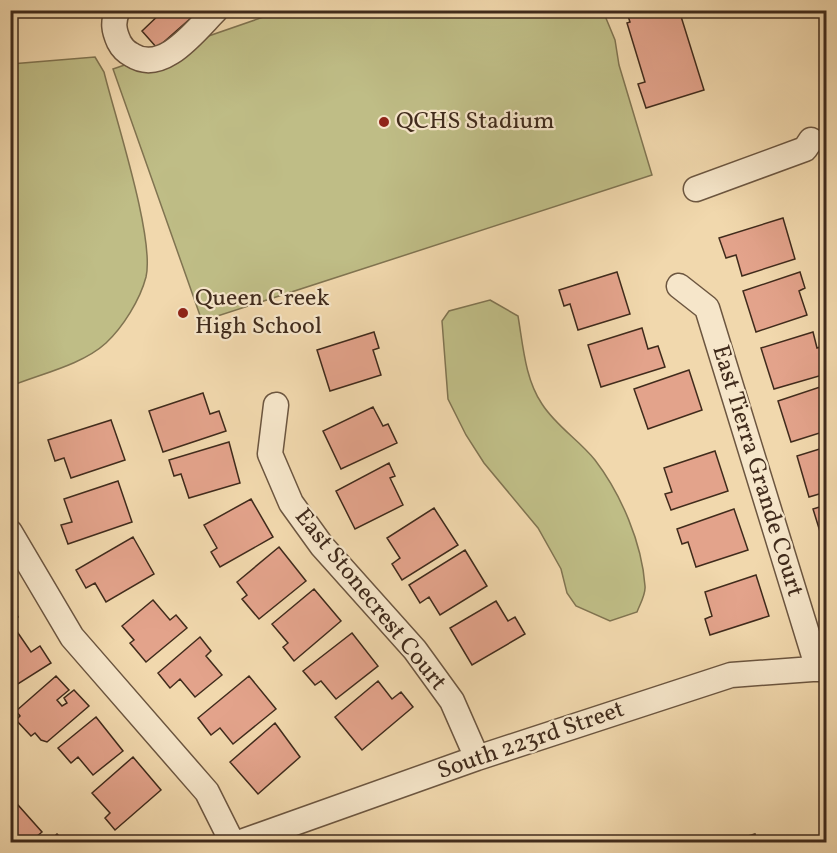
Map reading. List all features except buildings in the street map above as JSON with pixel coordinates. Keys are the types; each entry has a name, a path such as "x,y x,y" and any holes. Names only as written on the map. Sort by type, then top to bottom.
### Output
{"street":[{"path":"118,10 114,28 121,46 138,59 152,61 168,56 216,10"},
{"path":"696,189 805,149 811,140"},
{"name":"East Tierra Grande Court","path":"679,286 707,308 822,668"},
{"name":"East Stonecrest Court","path":"276,405 270,454 291,503 322,546 415,650 452,701 477,758"},
{"path":"10,532 72,637 207,792 232,843"},
{"name":"South 223rd Street","path":"241,843 477,758 731,675 822,668"}],"shaded area":[{"name":"QCHS Stadium","path":"281,11 603,11 615,40 619,65 652,175 202,321 113,69"},
{"path":"95,57 104,72 140,207 145,235 146,277 140,295 130,313 106,343 73,363 11,386 11,64"},
{"path":"490,300 518,316 526,361 536,394 554,419 595,460 621,503 635,536 643,570 644,596 637,612 610,621 576,606 567,593 561,569 538,528 484,463 466,435 448,399 442,321 449,311"}],"place":[{"name":"QCHS Stadium","path":"384,122"},
{"name":"Queen Creek High School","path":"183,313"}]}
